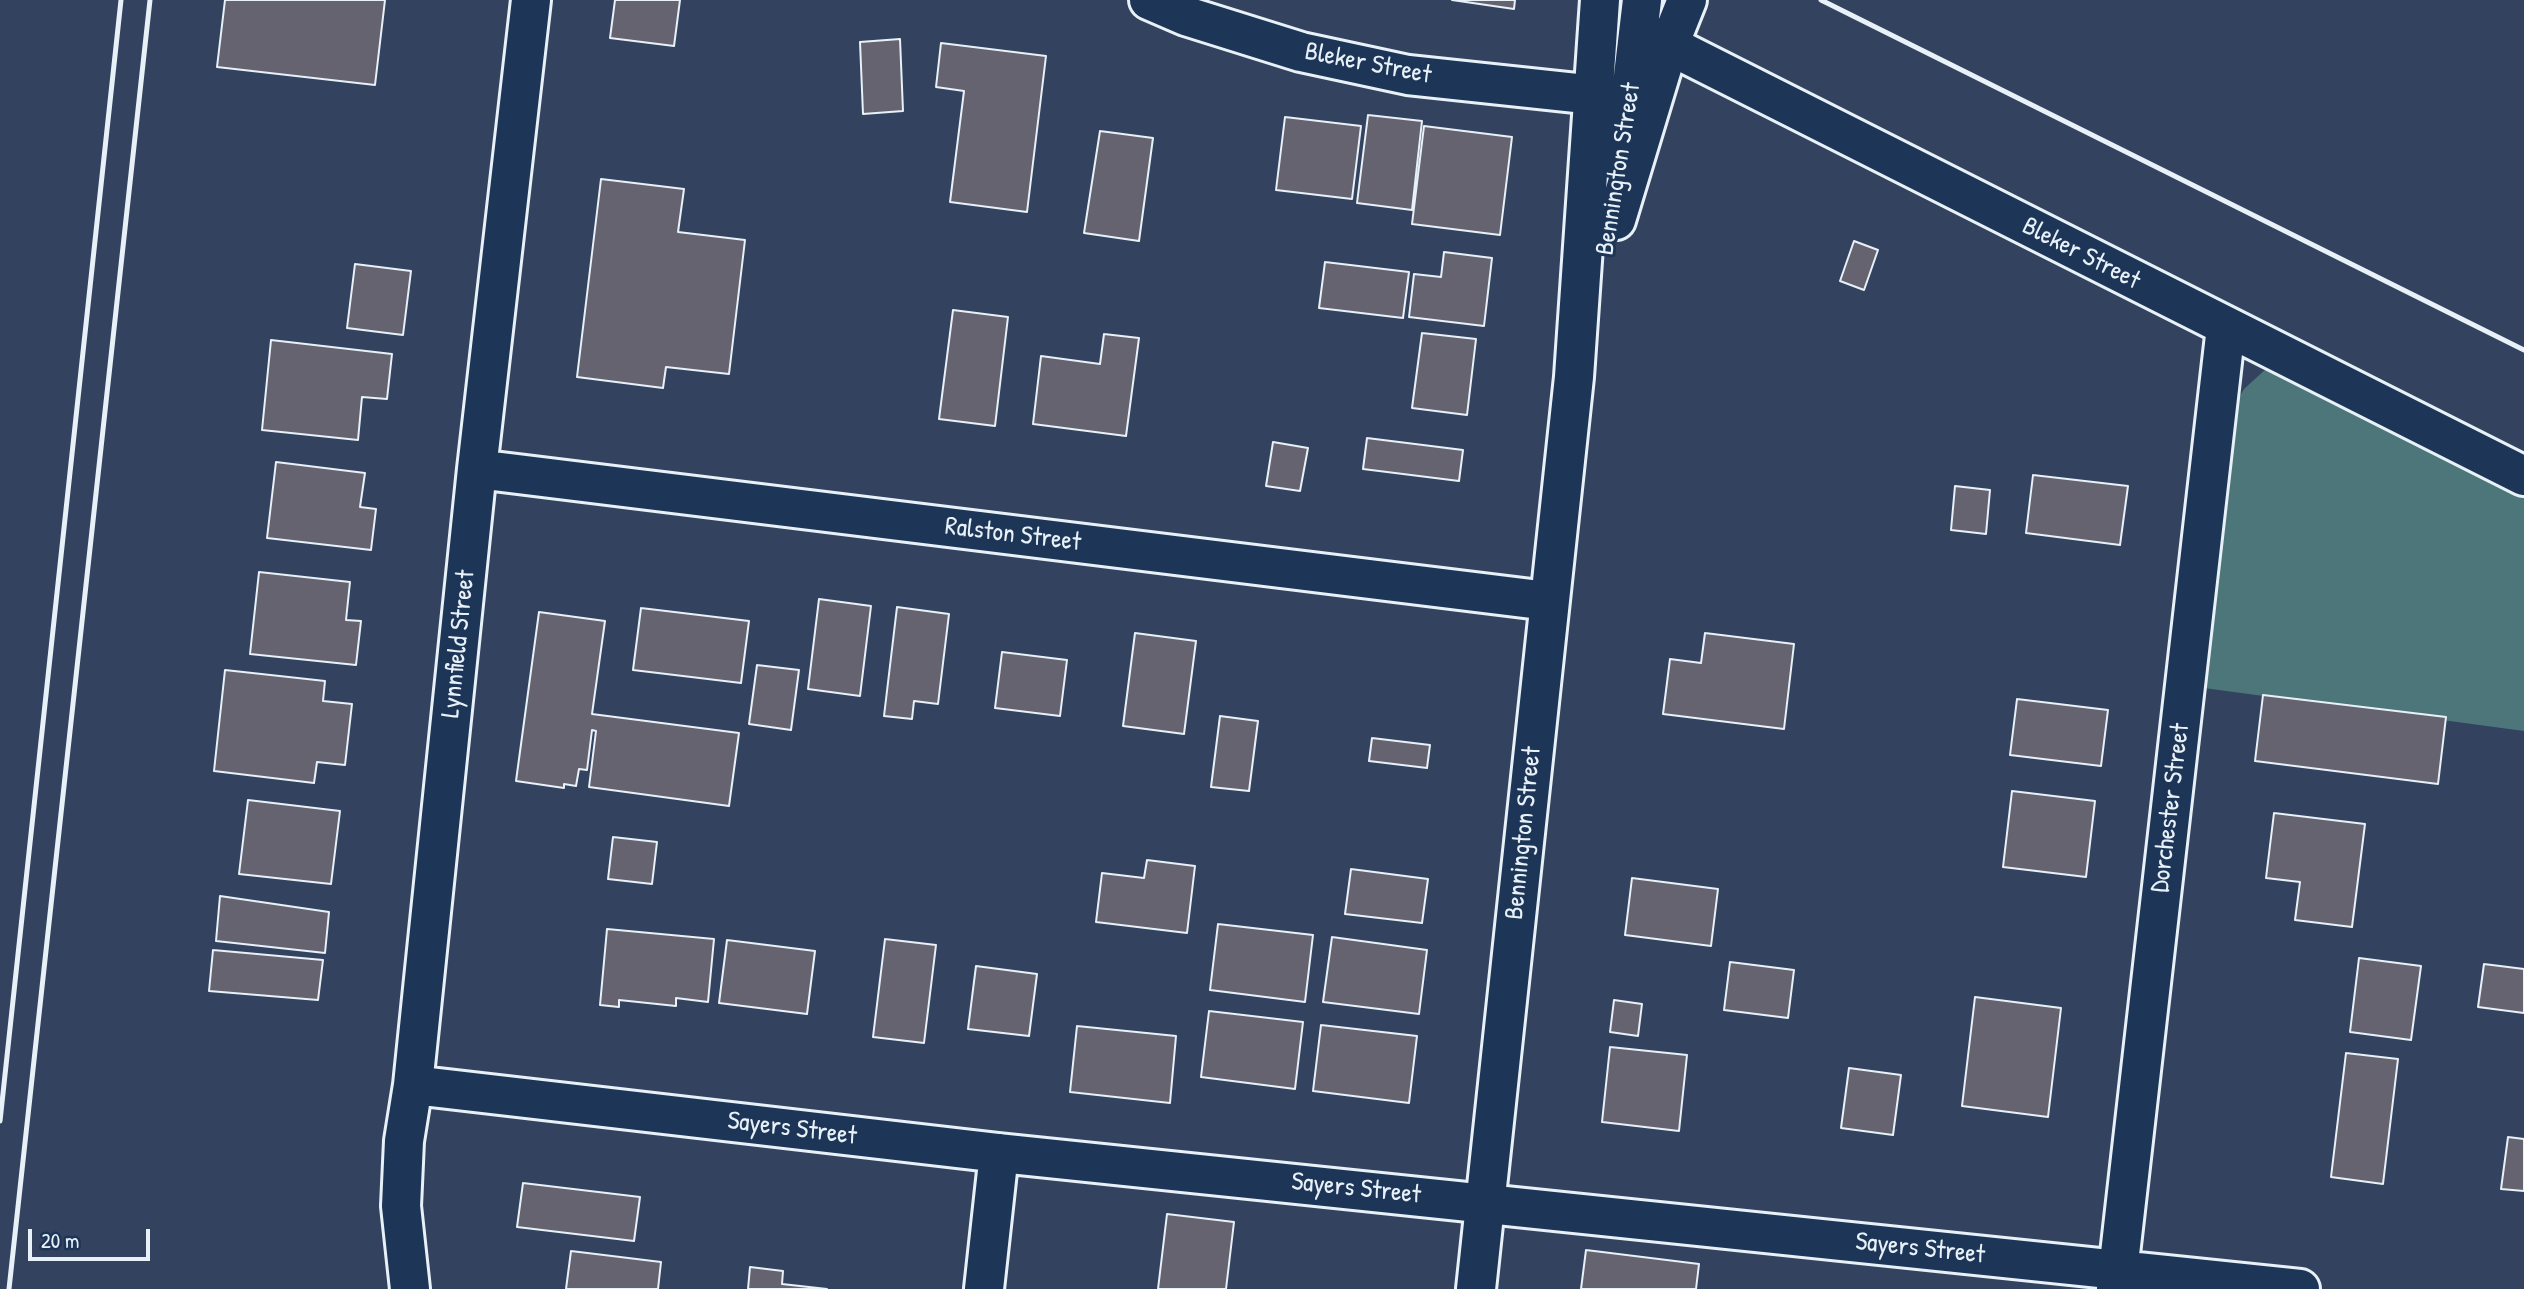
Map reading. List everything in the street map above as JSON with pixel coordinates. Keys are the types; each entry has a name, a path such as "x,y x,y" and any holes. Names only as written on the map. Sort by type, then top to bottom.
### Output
{"street":[{"name":"Lynnfield Street","path":"410,1289 401,1206 404,1140 413,1086 477,468 531,0"},
{"name":"Bleker Street","path":"1149,0 1186,16 1301,52 1408,75 1595,95"},
{"name":"Bennington Street","path":"1476,1289 1574,377 1600,0"},
{"name":"Bennington Street","path":"1574,377 1616,220 1650,25 1687,0"},
{"name":"Bleker Street","path":"1650,25 2226,327 2524,476"},
{"name":"Dorchester Street","path":"2117,1279 2226,327"},
{"name":"Ralston Street","path":"477,468 1548,601"},
{"name":"Sayers Street","path":"413,1086 999,1153 1485,1202 2117,1279 2300,1289"},
{"path":"984,1289 999,1153"}],"green space":[{"path":"2267,368 2284,370 2524,490 2524,731 2204,688 2238,399 2244,389"}],"building":[{"path":"225,0 385,0 375,85 217,67"},
{"path":"615,0 680,0 674,46 610,38"},
{"path":"1452,0 1515,0 1514,9"},
{"path":"900,39 903,111 863,114 860,42"},
{"path":"941,43 1046,56 1027,212 950,202 964,91 936,87"},
{"path":"1368,115 1422,121 1412,210 1357,203"},
{"path":"1285,117 1361,126 1352,199 1276,190"},
{"path":"1424,126 1512,137 1500,235 1412,224"},
{"path":"1100,131 1153,138 1139,241 1084,233"},
{"path":"601,179 684,189 678,232 745,240 729,374 666,367 663,388 577,377"},
{"path":"1854,241 1878,250 1864,290 1840,281"},
{"path":"1444,252 1492,258 1484,326 1409,317 1414,274 1441,277"},
{"path":"1325,262 1409,272 1403,318 1319,308"},
{"path":"355,264 411,271 403,335 347,328"},
{"path":"953,310 1008,317 995,426 939,419"},
{"path":"1422,333 1476,339 1467,415 1412,408"},
{"path":"1104,334 1139,338 1126,436 1033,424 1041,356 1100,364"},
{"path":"271,340 392,354 387,399 362,397 358,440 262,430"},
{"path":"1367,438 1463,450 1459,481 1363,469"},
{"path":"1273,442 1308,448 1300,491 1266,486"},
{"path":"276,462 365,473 360,507 376,509 371,550 267,538"},
{"path":"2033,475 2128,486 2120,545 2026,533"},
{"path":"1955,486 1990,490 1986,534 1951,530"},
{"path":"259,572 350,582 346,620 361,621 356,665 250,654"},
{"path":"819,599 871,606 860,696 808,689"},
{"path":"897,607 949,614 938,704 914,701 912,719 884,716"},
{"path":"641,608 749,621 741,683 633,670"},
{"path":"539,612 605,621 592,714 739,733 729,806 589,787 596,731 592,730 587,770 579,769 576,786 564,784 564,788 516,781"},
{"path":"1135,633 1196,641 1184,734 1123,726"},
{"path":"1705,633 1794,644 1784,729 1663,714 1670,659 1701,663"},
{"path":"1002,652 1067,660 1060,716 995,708"},
{"path":"757,665 799,670 791,730 749,724"},
{"path":"225,670 325,681 323,701 352,704 345,765 317,762 314,783 214,771"},
{"path":"2263,695 2446,717 2438,784 2255,761"},
{"path":"2017,699 2108,710 2101,766 2010,755"},
{"path":"1220,716 1258,721 1249,791 1211,787"},
{"path":"1372,738 1430,745 1427,768 1369,761"},
{"path":"2012,791 2095,801 2086,877 2003,867"},
{"path":"248,800 340,811 331,884 239,874"},
{"path":"2274,813 2365,824 2352,927 2295,920 2300,882 2266,878"},
{"path":"613,837 657,842 652,884 608,879"},
{"path":"1147,860 1195,866 1187,933 1096,922 1102,873 1144,878"},
{"path":"1351,869 1428,879 1422,923 1345,914"},
{"path":"1632,878 1718,889 1711,946 1625,935"},
{"path":"220,896 329,912 325,953 216,941"},
{"path":"1218,924 1313,935 1305,1002 1210,990"},
{"path":"607,929 714,939 708,1002 676,998 676,1006 619,1000 619,1007 600,1005"},
{"path":"1332,937 1427,950 1419,1014 1323,1002"},
{"path":"885,939 936,945 924,1043 873,1037"},
{"path":"727,940 815,951 807,1014 719,1003"},
{"path":"213,950 323,960 318,1000 209,991"},
{"path":"2359,958 2421,966 2411,1040 2350,1032"},
{"path":"1730,962 1794,970 1788,1018 1724,1010"},
{"path":"2484,964 2524,969 2524,1013 2478,1007"},
{"path":"976,966 1037,974 1029,1036 968,1029"},
{"path":"1975,997 2061,1008 2048,1117 1962,1106"},
{"path":"1614,1000 1642,1004 1638,1036 1610,1032"},
{"path":"1209,1011 1303,1022 1295,1089 1201,1077"},
{"path":"1321,1025 1417,1036 1409,1103 1313,1091"},
{"path":"1077,1026 1176,1036 1170,1103 1070,1092"},
{"path":"1610,1047 1687,1055 1679,1131 1602,1122"},
{"path":"2346,1053 2398,1059 2383,1184 2331,1177"},
{"path":"1849,1068 1901,1075 1893,1135 1841,1128"},
{"path":"2508,1137 2524,1139 2524,1191 2501,1189"},
{"path":"523,1183 640,1197 634,1241 517,1227"},
{"path":"1167,1214 1234,1222 1226,1289 1158,1289"},
{"path":"1586,1250 1699,1264 1696,1289 1581,1289"},
{"path":"571,1251 661,1262 658,1289 566,1289"},
{"path":"750,1267 783,1271 782,1284 827,1289 748,1289"}],"railway":[{"path":"0,1121 121,0"},
{"path":"9,1289 150,0"},
{"path":"1821,0 2524,350"}]}
